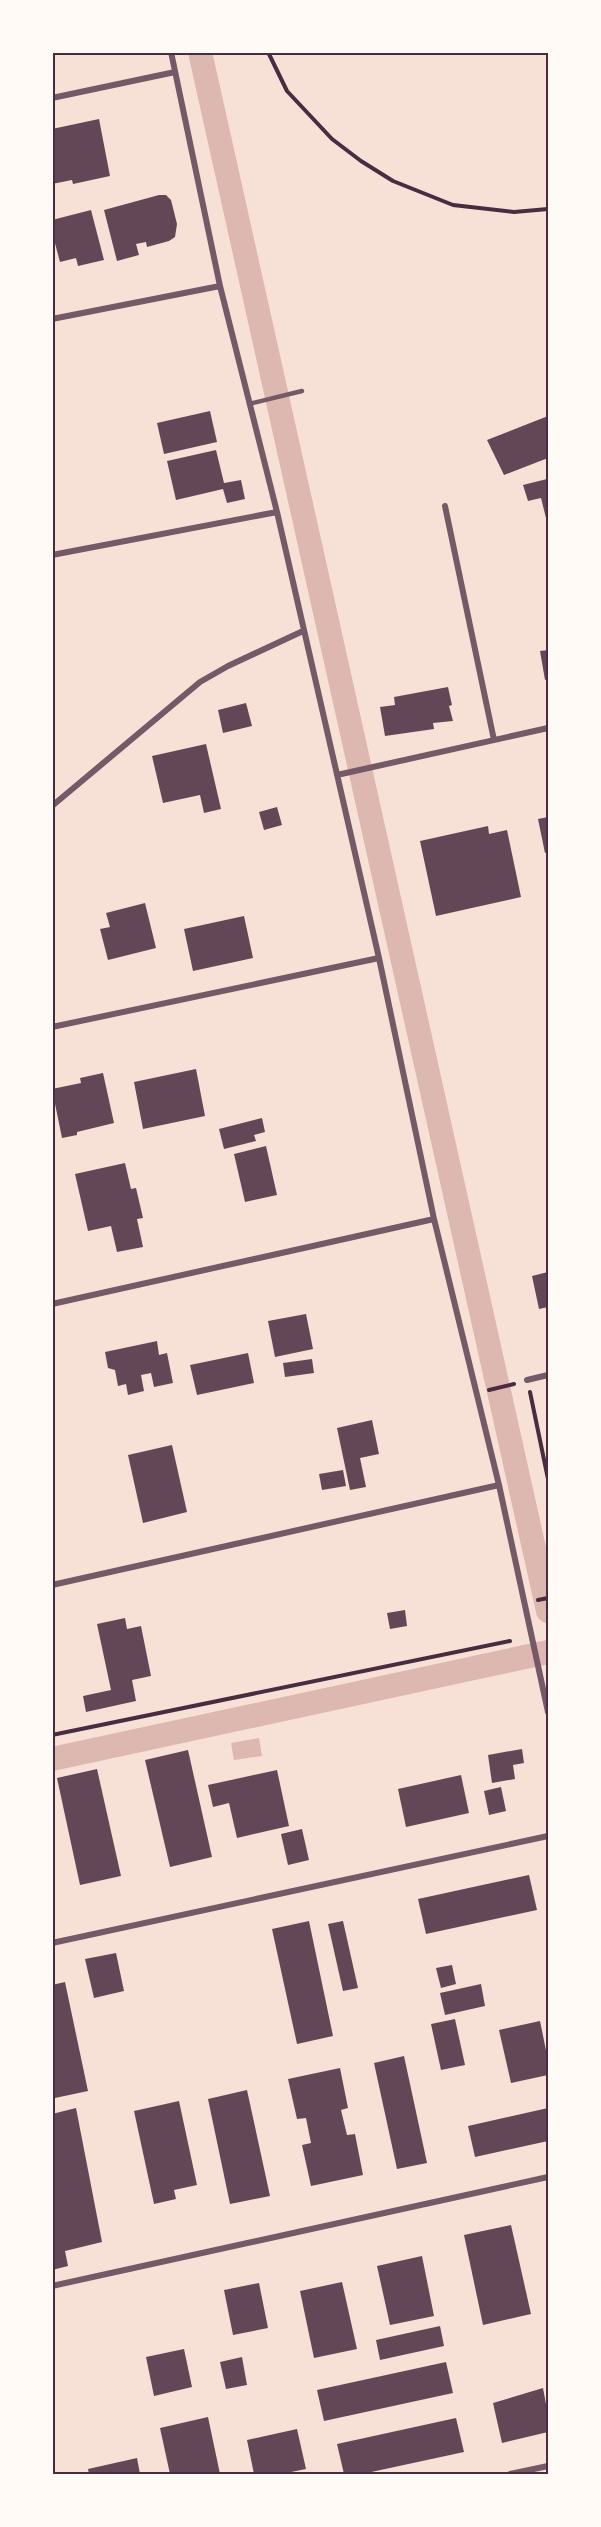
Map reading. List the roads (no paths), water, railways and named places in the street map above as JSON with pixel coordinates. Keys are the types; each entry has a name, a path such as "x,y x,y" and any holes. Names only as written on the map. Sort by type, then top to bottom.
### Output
{"street":[{"path":"171,52 220,286 277,512 379,958 434,1219 499,1485 527,1623 549,1712"},
{"path":"52,98 175,72"},
{"path":"52,319 220,286"},
{"path":"445,506 494,740"},
{"path":"52,555 277,512"},
{"path":"52,806 200,682 228,666 303,631"},
{"path":"337,775 549,729"},
{"path":"52,1027 379,958"},
{"path":"52,1304 434,1219"},
{"path":"527,1380 549,1375"},
{"path":"52,1585 499,1485"},
{"path":"52,1943 549,1836"},
{"path":"52,2286 549,2177"},
{"path":"510,2475 549,2466"}],"lane":[{"path":"249,404 302,391"}],"waterway":[{"path":"200,52 548,1611"},
{"path":"52,1759 548,1652"}]}
